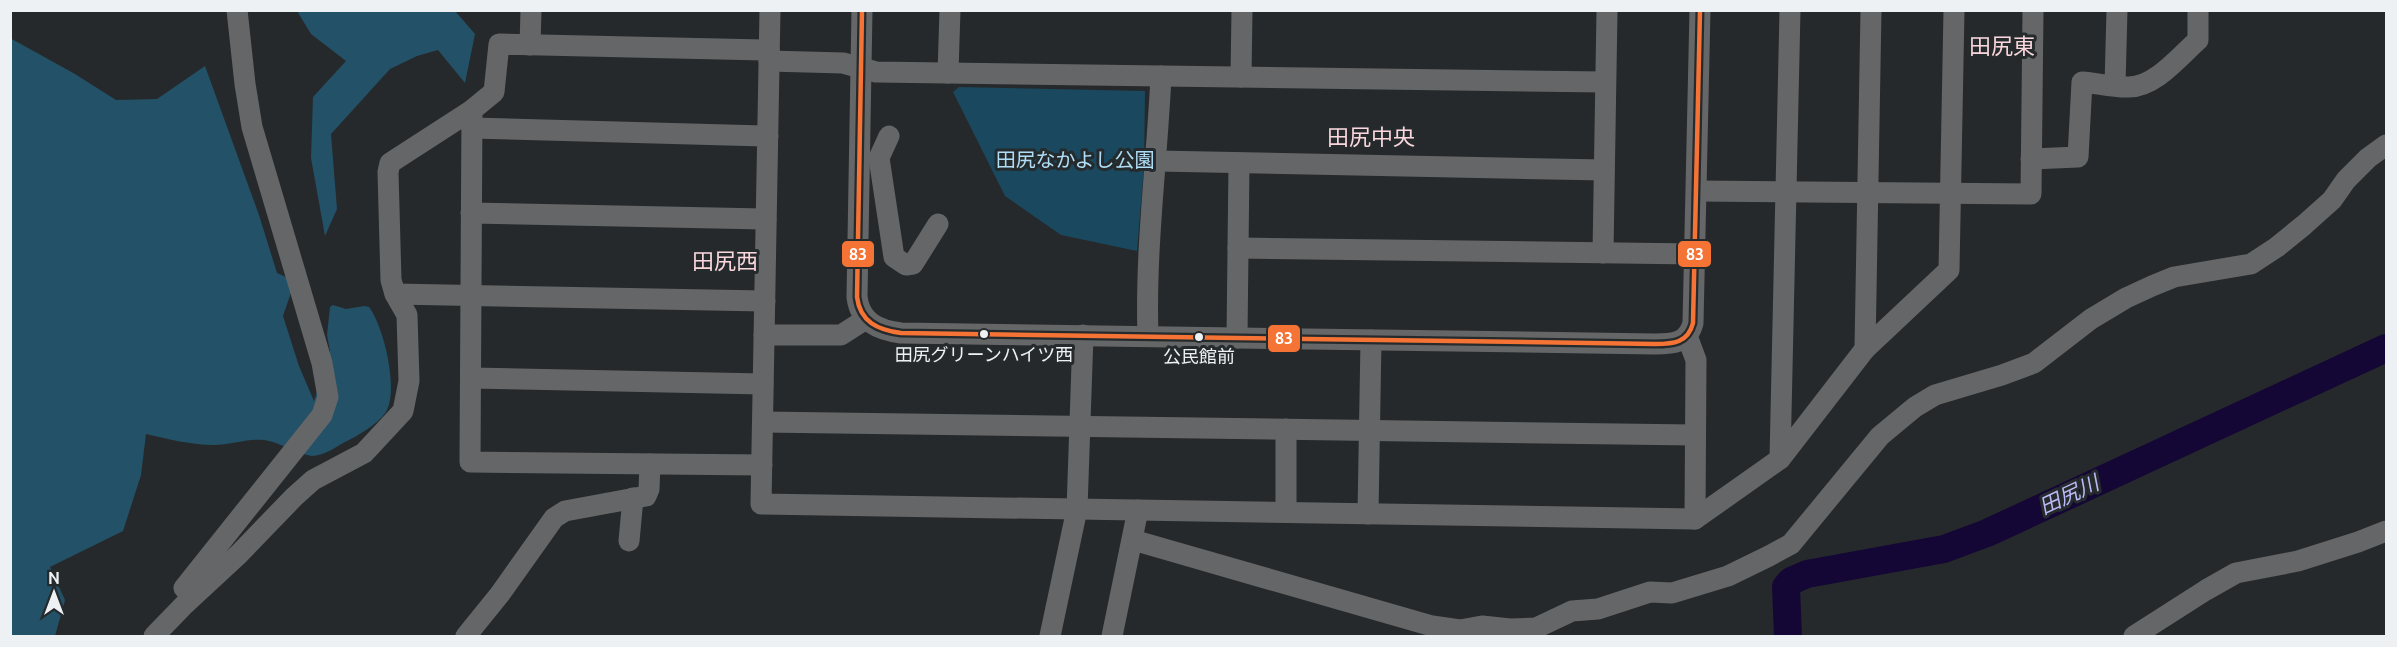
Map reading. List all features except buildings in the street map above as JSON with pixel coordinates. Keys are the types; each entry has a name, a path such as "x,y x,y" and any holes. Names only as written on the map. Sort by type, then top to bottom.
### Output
{"street":[{"path":"141,636 208,561 322,415 328,397 317,340 252,127 237,10"},
{"path":"530,45 531,10"},
{"path":"770,10 761,504 1695,519 1780,459 1865,349 1949,270 1954,10"},
{"path":"862,10 857,297 861,312 866,319 881,329 901,333 1655,344 1677,343 1688,336"},
{"path":"948,73 950,10"},
{"path":"1241,77 1242,10"},
{"path":"1603,253 1606,10"},
{"path":"1695,519 1696,360 1688,336 1694,319 1700,10"},
{"path":"1780,459 1790,10"},
{"path":"1865,349 1871,10"},
{"path":"1697,191 2031,194 2033,10"},
{"path":"2115,85 2117,10"},
{"path":"2031,159 2078,157 2082,82 2128,87 2141,86 2157,76 2198,40 2198,10"},
{"path":"154,636 294,497 313,480 364,453 403,411 409,381 407,315 395,294 391,280 388,172 390,163 472,119 495,92 499,44 769,56 843,63 876,72 1605,82"},
{"path":"1148,336 1150,240 1161,76"},
{"path":"472,119 768,136"},
{"path":"472,119 470,462 762,465"},
{"path":"889,136 875,158 894,257 906,265 913,264 938,224"},
{"path":"1132,540 1432,626 1460,630 1482,626 1510,629 1536,628 1572,611 1598,609 1650,592 1672,593 1728,576 1791,544 1880,436 1915,407 1935,395 2034,363 2091,319 2152,286 2174,277 2251,264 2277,248 2304,225 2332,200 2346,180 2368,158 2386,145"},
{"path":"1157,161 1604,170"},
{"path":"1237,338 1239,163"},
{"path":"471,213 766,219"},
{"path":"1238,248 1695,254"},
{"path":"395,294 765,301"},
{"path":"764,335 841,335 866,319"},
{"path":"1050,636 1077,509 1083,335"},
{"path":"1368,514 1371,340"},
{"path":"471,378 763,384"},
{"path":"763,422 1694,435"},
{"path":"1286,429 1286,512"},
{"path":"466,636 500,594 554,518 565,511 645,496 649,489 650,464"},
{"path":"629,541 633,498"},
{"path":"1112,636 1138,510"},
{"path":"2134,636 2236,573 2298,561 2386,531"}],"green space":[{"name":"田尻なかよし公園","path":"959,87 1145,91 1144,166 1137,251 1061,235 1005,196 953,92"}],"shaded area":[{"path":"297,11 455,11 475,34 465,83 438,50 417,56 390,69 331,134 337,209 325,236 311,158 313,97 346,61 311,34"},
{"path":"10,38 116,100 157,99 205,66 259,215 277,273 295,281 283,316 299,366 314,401 330,351 327,335 330,307 333,305 346,309 369,307 380,329 390,374 390,402 382,417 362,433 321,455 306,455 264,440 205,445 146,434 141,475 123,531 50,567 65,600 55,636 11,636"}],"waterway":[{"name":"田尻川","path":"1788,636 1786,587 1791,581 1807,574 1944,549 1987,533 2386,348"}],"transit line":[{"name":"83","path":"862,10 857,297 866,319 885,330 901,333 1655,344 1679,341 1691,330 1693,323 1700,10"}],"place":[{"name":"田尻グリーンハイツ西","path":"984,334"},
{"name":"公民館前","path":"1199,337"}],"district":[{"name":"田尻東","path":"2002,46"},
{"name":"田尻中央","path":"1371,137"},
{"name":"田尻西","path":"725,261"}]}
